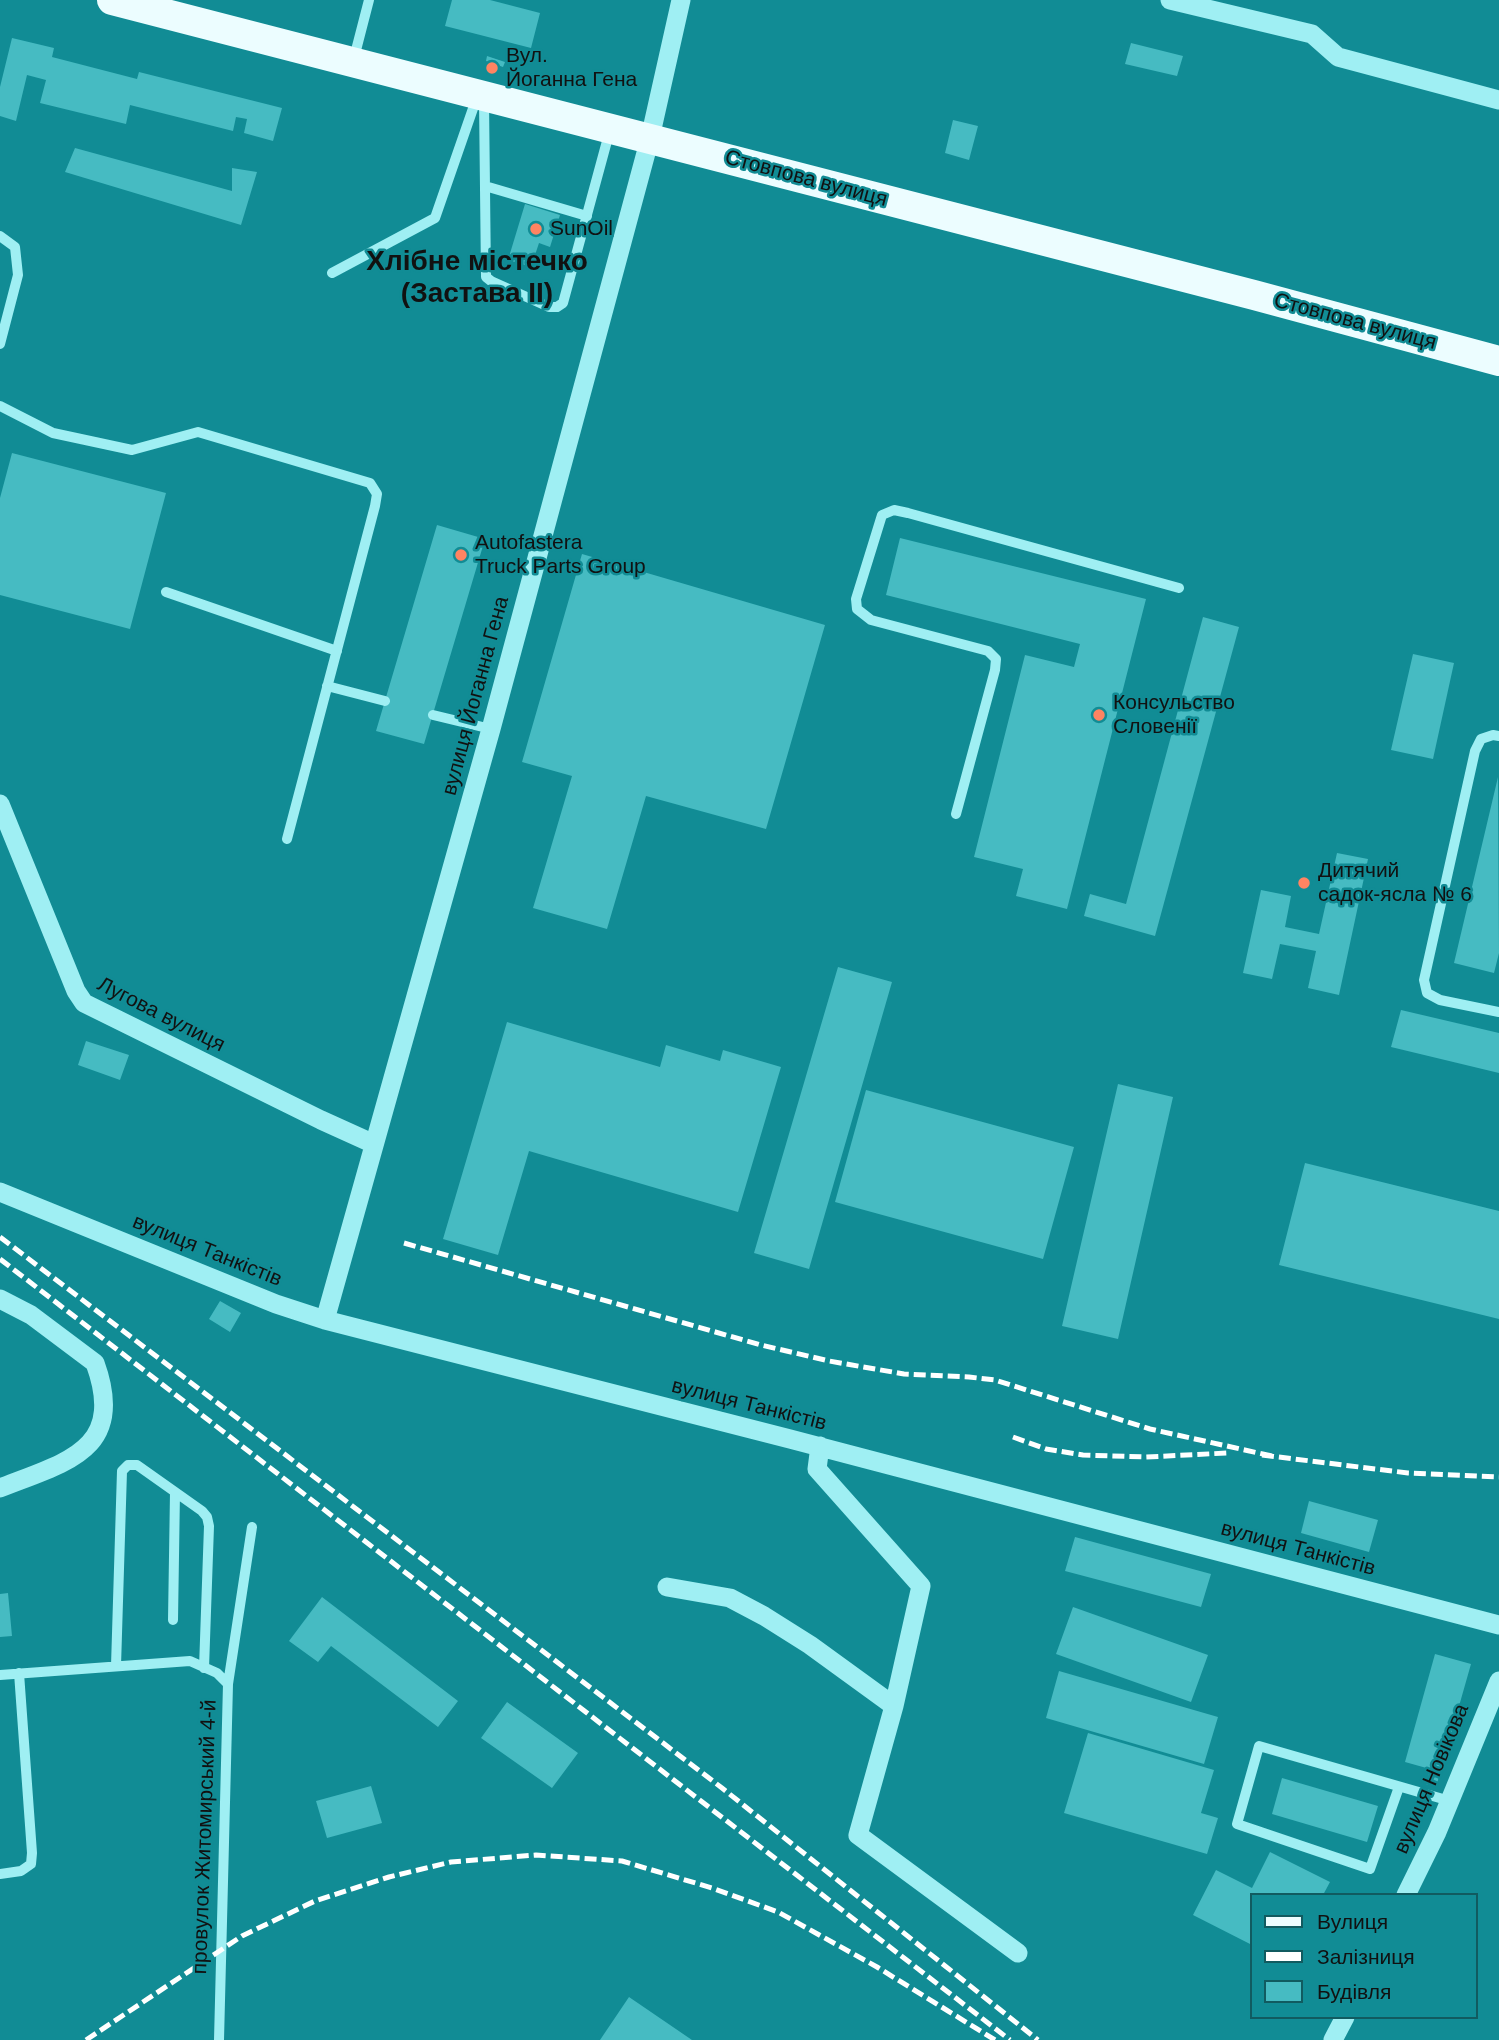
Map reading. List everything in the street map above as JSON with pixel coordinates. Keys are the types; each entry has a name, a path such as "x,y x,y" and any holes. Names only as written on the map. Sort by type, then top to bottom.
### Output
{"main road":[{"name":"Стовпова вулиця","path":"112,0 1254,295 1499,362"}],"street":[{"name":"вулиця Йоганна Гена","path":"325,1320 491,729 650,138 681,0"},
{"path":"1170,0 1312,34 1338,57 1499,100"},
{"name":"Лугова вулиця","path":"0,804 76,992 84,1003 321,1121 374,1144"},
{"name":"вулиця Танкістів","path":"0,1192 276,1304 325,1320 1499,1625"},
{"path":"0,1488 72,1459 89,1446 100,1429 105,1407 100,1375 95,1363 31,1315 1,1300"},
{"path":"820,1447 817,1469 920,1586 894,1706 858,1835 1018,1953"},
{"path":"667,1587 730,1598 810,1645 894,1706"},
{"name":"вулиця Новікова","path":"1407,1893 1437,1832 1499,1681"},
{"path":"1334,2040 1344,2019"}],"lane":[{"path":"353,62 369,0"},
{"path":"481,96 486,276 491,281 549,307 557,307 563,303 610,128"},
{"path":"332,273 435,218 481,96"},
{"path":"485,186 587,216"},
{"path":"0,236 15,247 19,275 0,344"},
{"path":"0,406 52,433 132,450 198,432 370,483 377,494 375,506 287,839"},
{"path":"956,814 996,659 988,651 871,620 856,610 856,599 882,515 894,510 908,513 1180,588"},
{"path":"166,592 337,651"},
{"path":"327,686 385,701"},
{"path":"433,715 491,729"},
{"path":"1499,737 1493,735 1482,739 1475,751 1424,980 1427,993 1440,1000 1499,1012"},
{"path":"116,1666 122,1471 128,1465 137,1465 207,1517 209,1526 204,1668"},
{"path":"173,1620 175,1492"},
{"path":"228,1684 251,1527"},
{"name":"провулок Житомирський 4-й","path":"0,1675 190,1661 217,1673 228,1684 219,2040"},
{"path":"0,1874 21,1871 31,1864 19,1673"},
{"path":"1399,1787 1370,1869 1237,1824 1259,1746 1450,1801"}],"building":[{"path":"452,0 490,0 540,13 531,48 445,26"},
{"path":"12,38 54,48 52,57 137,79 139,72 282,108 273,141 244,133 247,119 236,117 233,131 130,105 126,124 40,103 46,80 27,75 16,121 0,116 0,87"},
{"path":"1131,43 1183,56 1177,76 1125,64"},
{"path":"487,56 505,62 503,67 486,61"},
{"path":"953,120 978,126 969,160 945,153"},
{"path":"75,148 232,191 232,168 257,172 241,225 65,172"},
{"name":"SunOil","path":"525,204 560,215 550,247 539,243 531,267 508,260"},
{"path":"12,453 166,493 130,629 0,595 0,498"},
{"path":"437,525 485,539 424,744 376,731"},
{"path":"900,538 1146,599 1067,909 1016,896 1023,869 974,857 1025,655 1074,667 1080,644 886,595"},
{"path":"582,554 825,625 766,829 646,796 607,929 533,908 572,776 522,762"},
{"path":"1203,617 1239,627 1155,936 1084,916 1090,894 1126,904"},
{"path":"1413,654 1454,663 1433,759 1391,750"},
{"path":"1498,777 1499,953 1494,973 1454,963"},
{"path":"1337,853 1368,859 1339,995 1308,988 1316,951 1280,944 1272,979 1243,973 1261,890 1291,896 1285,927 1319,934"},
{"path":"838,967 892,982 809,1269 754,1253"},
{"path":"1401,1010 1499,1033 1499,1073 1391,1047"},
{"path":"507,1022 660,1067 666,1045 720,1061 723,1050 781,1067 738,1212 529,1151 498,1255 443,1239"},
{"path":"86,1041 129,1055 120,1080 78,1065"},
{"path":"1118,1084 1173,1097 1118,1339 1062,1326"},
{"path":"866,1090 1074,1147 1043,1259 835,1202"},
{"path":"1305,1163 1499,1211 1499,1319 1279,1265"},
{"path":"220,1301 241,1313 230,1332 209,1319"},
{"path":"1309,1501 1378,1520 1369,1552 1301,1533"},
{"path":"1075,1537 1211,1574 1201,1607 1065,1571"},
{"path":"8,1593 12,1636 0,1637 0,1594"},
{"path":"322,1597 458,1701 438,1727 331,1646 318,1662 289,1641"},
{"path":"1073,1607 1208,1655 1191,1702 1056,1654"},
{"path":"1435,1654 1471,1664 1436,1787 1426,1784 1430,1769 1405,1762"},
{"path":"1059,1671 1218,1717 1204,1764 1046,1718"},
{"path":"507,1702 578,1753 552,1788 481,1738"},
{"path":"1088,1733 1214,1770 1201,1813 1218,1818 1207,1854 1064,1813"},
{"path":"1282,1778 1378,1806 1367,1842 1272,1814"},
{"path":"371,1786 382,1823 327,1838 316,1801"},
{"path":"1270,1852 1330,1882 1324,1893 1250,1893 1250,1944 1193,1915 1216,1870 1252,1888"},
{"path":"629,1997 692,2040 600,2040"}],"railway":[{"path":"0,1237 722,1788 1038,2040"},
{"path":"404,1243 761,1345 829,1361 904,1374 995,1380 1150,1429 1272,1456"},
{"path":"0,1259 1010,2040"},
{"path":"1013,1437 1046,1449 1083,1455 1146,1457 1227,1453"},
{"path":"1262,1455 1408,1473 1499,1477"},
{"path":"86,2040 242,1936 315,1901 389,1877 451,1862 536,1855 622,1861 712,1888 778,1912 877,1967 995,2040"}],"place":[{"name":"Вул. Йоганна Гена","path":"492,68"},
{"name":"SunOil","path":"536,229"},
{"name":"Autofastera Truck Parts Group","path":"461,555"},
{"name":"Консульство Словенії","path":"1099,715"},
{"name":"Дитячий садок-ясла № 6","path":"1304,883"}],"district":[{"name":"Хлібне містечко (Застава ІІ)","path":"477,278"}]}
